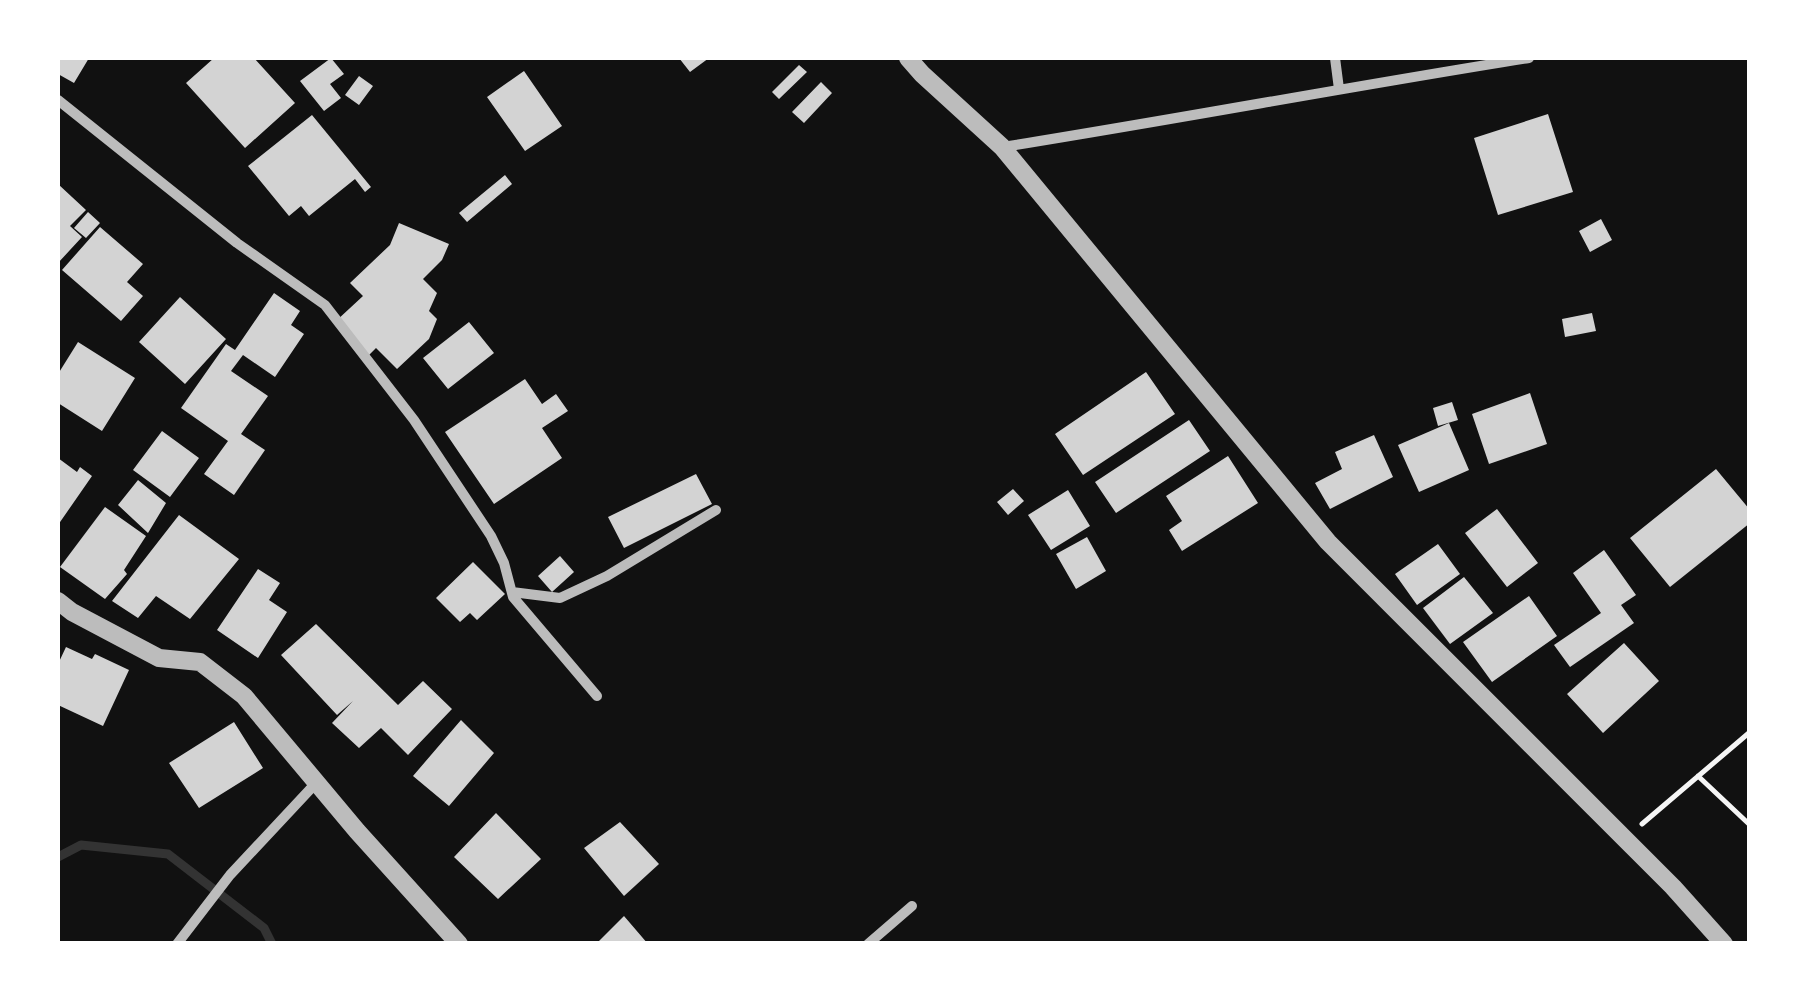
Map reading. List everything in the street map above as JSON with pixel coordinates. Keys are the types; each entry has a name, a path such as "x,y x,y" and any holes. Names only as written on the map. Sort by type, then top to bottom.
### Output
{"street":[{"path":"908,58 1002,147 1328,542 1673,887 1724,944"},
{"path":"1335,58 1339,88"},
{"path":"1002,147 1529,58"},
{"path":"58,100 237,243 325,306 414,420 491,536 504,563 513,597 597,696"},
{"path":"512,592 560,598 606,576 716,510"},
{"path":"58,601 159,658 200,662 244,696 356,831 459,944"},
{"path":"177,944 230,875 316,783"},
{"path":"868,944 912,906"}],"path":[{"path":"1625,839 1750,732"},
{"path":"1698,776 1750,826"}],"building":[{"path":"58,58 89,58 74,83 58,74"},
{"path":"214,58 254,58 295,103 245,148 186,83"},
{"path":"331,58 344,74 330,84 341,98 324,111 300,81"},
{"path":"679,58 709,58 690,72"},
{"path":"799,65 807,72 779,99 772,92"},
{"path":"524,71 562,126 525,151 487,97"},
{"path":"359,76 373,86 359,105 345,95"},
{"path":"821,82 832,93 804,123 792,112"},
{"path":"1548,114 1573,192 1498,215 1474,138"},
{"path":"312,115 371,187 365,192 355,179 309,216 301,206 289,216 248,166"},
{"path":"505,175 512,184 467,222 459,213"},
{"path":"58,184 86,210 70,226 82,237 58,263"},
{"path":"88,212 100,223 86,238 74,228"},
{"path":"1601,219 1612,240 1590,252 1579,231"},
{"path":"399,223 449,244 442,260 423,279 437,293 429,311 437,319 429,339 397,369 376,348 369,355 336,321 363,296 350,283 390,245"},
{"path":"100,227 143,264 127,282 143,296 121,321 62,270"},
{"path":"274,293 300,311 291,325 304,334 275,377 243,355 231,371 268,396 241,434 265,450 234,495 204,474 228,441 181,408 226,344 235,350"},
{"path":"180,297 226,339 185,384 139,342"},
{"path":"1592,313 1596,331 1565,337 1562,319"},
{"path":"469,322 494,353 448,389 423,358"},
{"path":"78,342 135,378 102,431 58,403 58,374"},
{"path":"1146,372 1175,414 1083,475 1055,434"},
{"path":"525,379 542,404 556,394 568,411 542,428 562,458 494,504 445,432"},
{"path":"1530,393 1547,444 1489,464 1472,414"},
{"path":"1452,402 1458,420 1438,426 1433,408"},
{"path":"1189,420 1210,451 1116,513 1095,482"},
{"path":"1449,423 1469,470 1419,492 1398,445"},
{"path":"162,431 199,458 170,497 133,470"},
{"path":"1374,435 1393,477 1330,509 1315,483 1342,469 1335,452"},
{"path":"1228,456 1258,503 1182,551 1169,530 1182,521 1166,496"},
{"path":"58,458 77,472 80,467 92,476 58,525"},
{"path":"1716,469 1750,510 1750,523 1670,587 1630,538"},
{"path":"696,474 712,504 624,548 608,517"},
{"path":"138,480 166,503 148,533 118,505"},
{"path":"1013,489 1024,501 1008,515 997,502"},
{"path":"1068,490 1090,526 1051,550 1028,515"},
{"path":"105,507 146,536 124,570 127,574 105,599 60,567"},
{"path":"1497,509 1538,563 1507,587 1465,533"},
{"path":"179,515 239,559 190,619 156,596 138,618 112,601"},
{"path":"1087,537 1106,571 1076,589 1056,554"},
{"path":"1438,544 1460,574 1417,605 1395,574"},
{"path":"1604,550 1636,595 1621,605 1634,623 1570,667 1554,645 1601,613 1573,573"},
{"path":"560,556 574,572 552,592 538,576"},
{"path":"473,562 505,594 477,620 470,613 460,622 436,598"},
{"path":"258,569 280,583 269,600 287,612 258,658 217,630"},
{"path":"1464,577 1493,613 1450,644 1423,608"},
{"path":"1529,596 1557,636 1492,682 1463,642"},
{"path":"316,624 398,705 423,681 452,709 408,755 381,728 359,748 332,723 353,701 337,715 281,655"},
{"path":"1624,643 1659,681 1603,733 1567,694"},
{"path":"66,647 92,659 95,654 129,670 103,726 58,705 58,664"},
{"path":"461,720 494,753 449,806 413,776"},
{"path":"234,722 263,768 199,808 169,763"},
{"path":"496,813 541,859 498,899 454,857"},
{"path":"620,822 659,864 624,896 584,848"},
{"path":"624,916 648,944 596,944"}],"waterway":[{"path":"58,857 81,845 168,854 264,928 272,944"}]}
